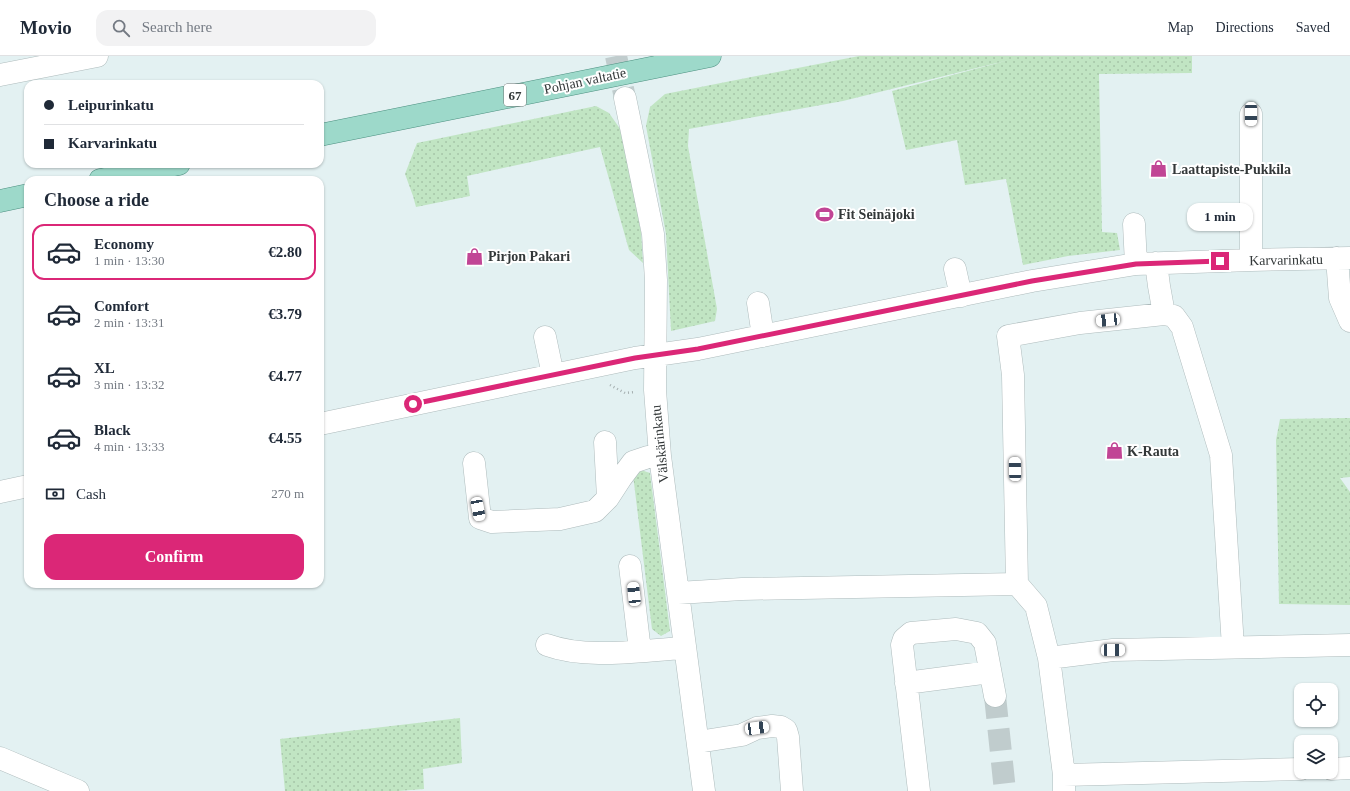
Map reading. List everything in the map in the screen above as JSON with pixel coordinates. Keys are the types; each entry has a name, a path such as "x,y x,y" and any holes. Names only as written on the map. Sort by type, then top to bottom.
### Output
{"main road":[{"name":"Pohjan valtatie","path":"324,134 710,56"},
{"path":"120,176 159,168"},
{"path":"0,201 24,196"}],"street":[{"path":"0,75 97,56"},
{"name":"Välskärinkatu","path":"624,98 654,234 656,280 654,356 660,456 698,742 697,790"},
{"path":"1251,114 1251,260"},
{"path":"1134,224 1146,264 1158,286 1164,314"},
{"path":"1344,258 1340,298 1350,321"},
{"name":"Karvarinkatu","path":"324,423 635,358 698,349 1032,281 1146,264 1344,258"},
{"path":"955,268 961,296"},
{"path":"758,303 763,336"},
{"path":"1233,647 1221,455 1182,327 1174,316 1164,314 1080,322 1008,336 1014,375 1017,584 1036,606 1049,658 1064,783 1294,769"},
{"path":"545,337 553,375"},
{"path":"605,442 608,498"},
{"path":"474,464 480,518 492,522 560,518 595,511 608,498 633,462 648,457 660,456"},
{"path":"0,492 24,487"},
{"path":"630,566 640,651"},
{"path":"678,593 750,589 1017,584"},
{"path":"919,791 902,645 904,639 911,633 956,629 978,633 985,643 995,696"},
{"path":"547,645 561,650 592,654 685,648"},
{"path":"1049,658 1113,650 1350,645"},
{"path":"906,683 990,672"},
{"path":"698,742 742,735 757,728 772,726 781,727 786,730 788,736 792,791"},
{"path":"0,758 78,791"},
{"path":"1338,768 1350,768"}],"green space":[{"path":"859,56 1192,56 1192,73 1099,74 1102,232 1117,233 1120,250 1068,256 1023,265 1006,179 965,185 957,140 906,150 892,91 1009,60 843,101 689,129 688,146 717,309 715,321 671,331 666,234 646,126 650,107 665,94"},
{"path":"596,106 609,113 623,133 641,232 643,263 629,250 600,147 467,176 470,196 416,207 405,174 417,143"},
{"path":"1350,418 1350,477 1340,478 1350,492 1350,605 1279,604 1276,440 1280,419"},
{"path":"641,470 650,473 670,631 661,636 652,629 633,475"},
{"path":"460,718 462,763 423,769 424,789 398,791 285,791 280,739"}],"tunnel":[{"path":"616,56 625,98"},
{"path":"995,696 1005,791"}],"place":[{"name":"Laattapiste-Pukkila","path":"1159,169"},
{"name":"Fit Seinäjoki","path":"825,214"},
{"name":"Pirjon Pakari","path":"475,256"},
{"name":"K-Rauta","path":"1114,451"}],"route":[{"path":"413,404 635,358 698,349 1032,281 1136,264 1220,261"}]}
